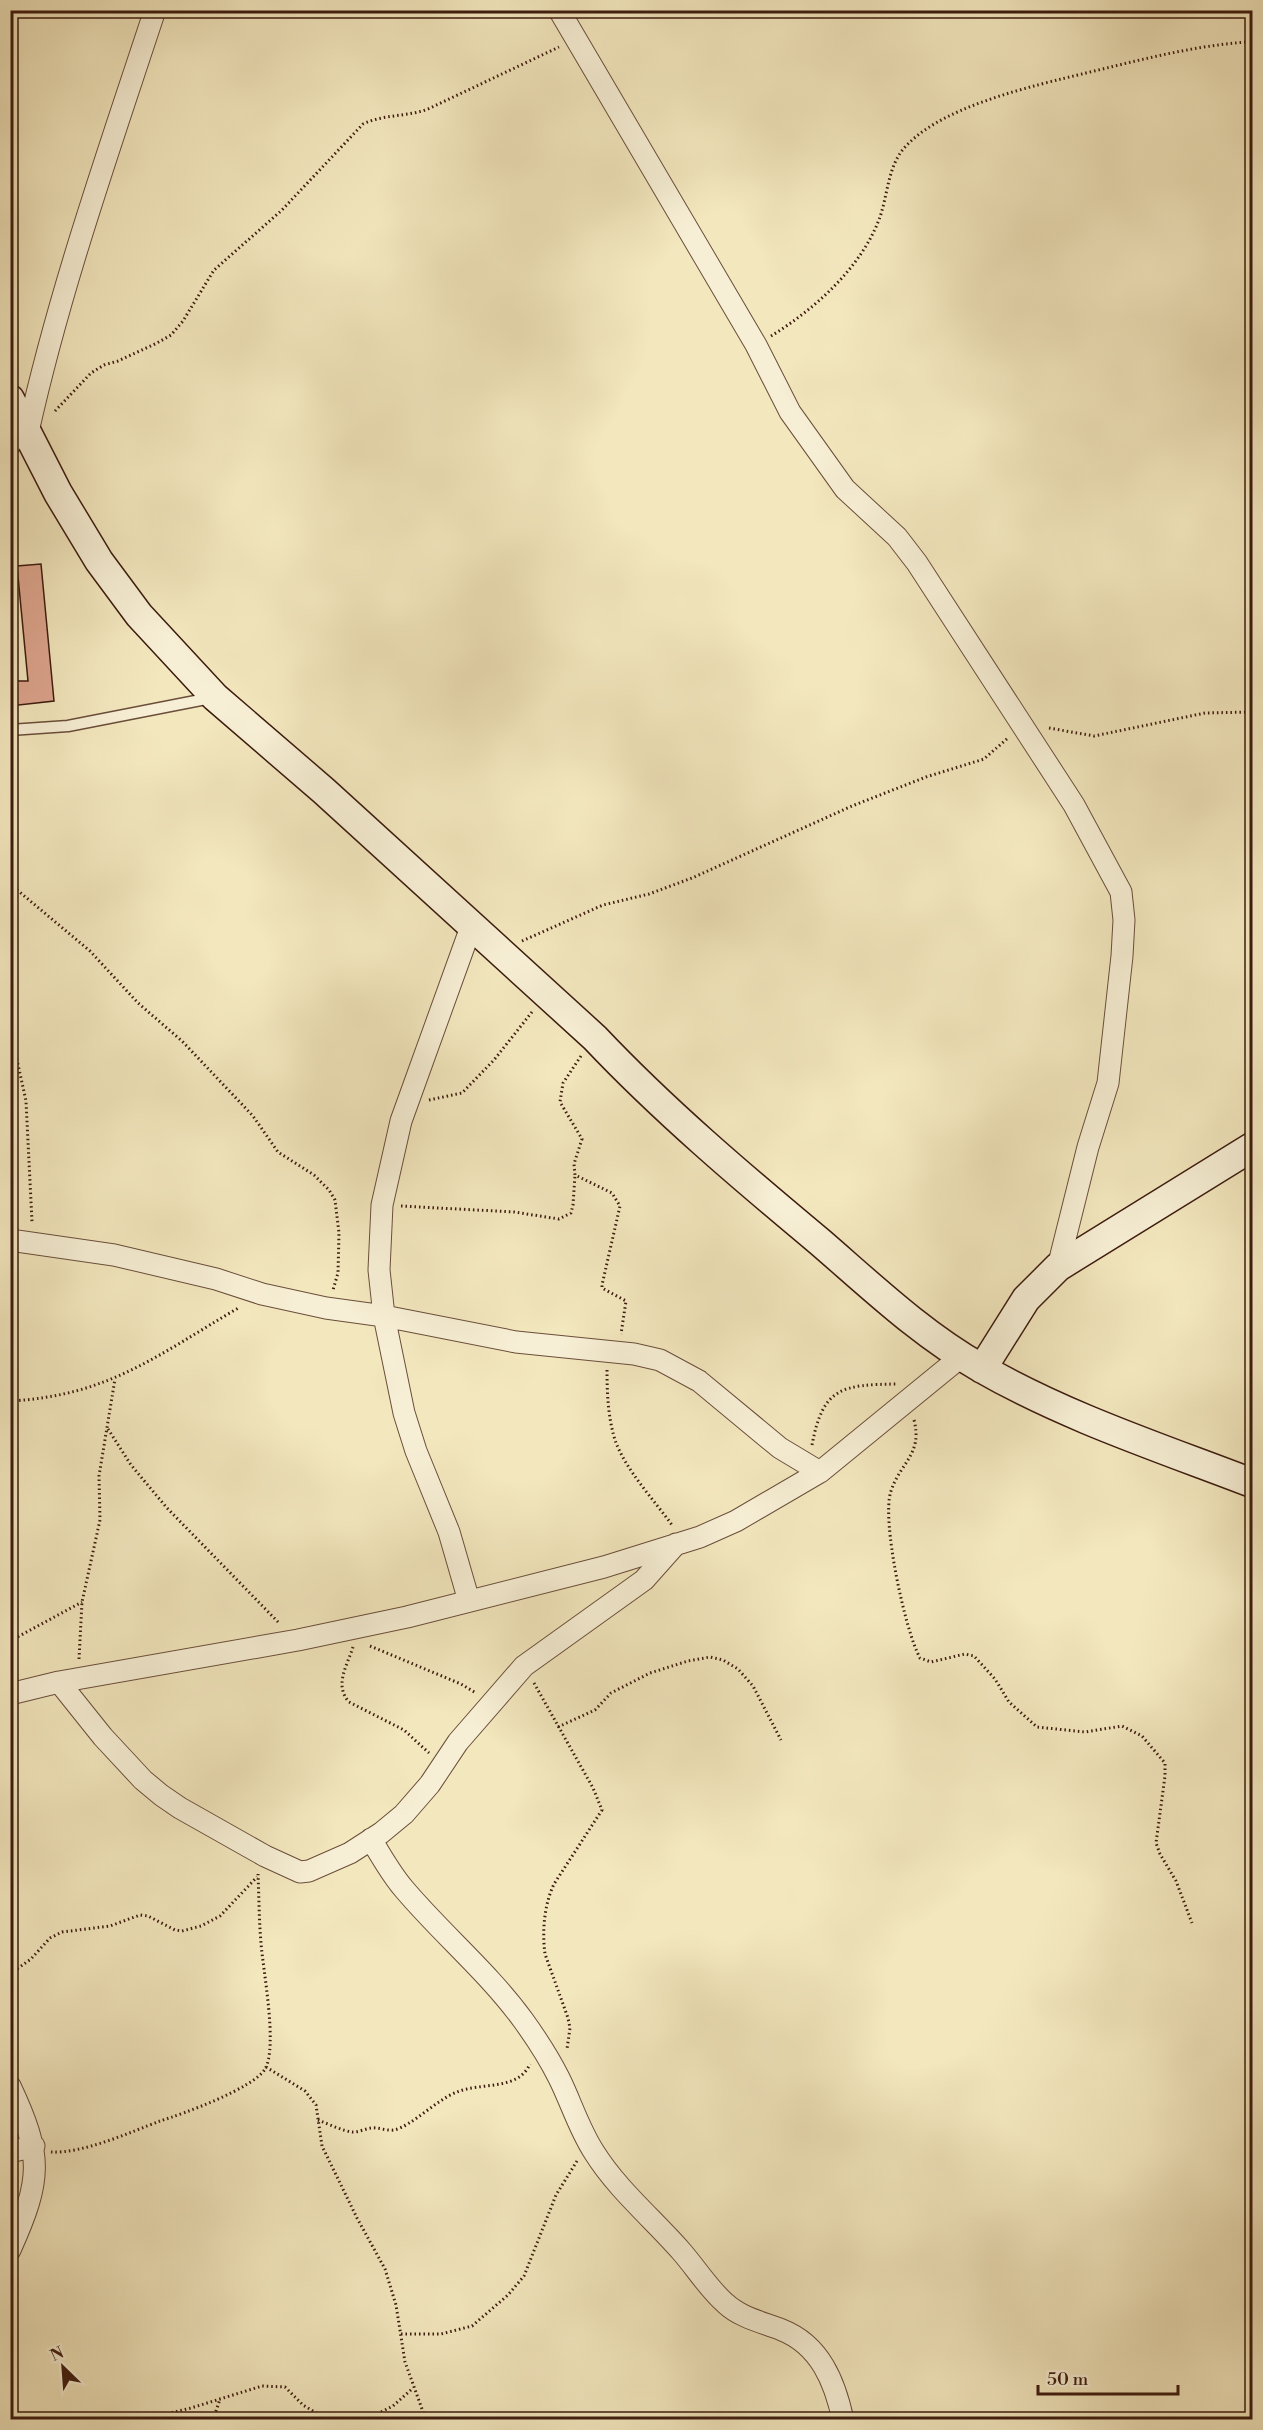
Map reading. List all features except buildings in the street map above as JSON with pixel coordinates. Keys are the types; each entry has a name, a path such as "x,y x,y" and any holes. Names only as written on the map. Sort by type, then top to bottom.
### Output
{"street":[{"path":"23,441 86,217 155,10"},
{"path":"559,10 756,345 790,412 845,489 907,549 1023,724 1074,806 1120,892 1124,920 1108,1083 1086,1156 1058,1267"},
{"path":"10,399 23,441 99,561 139,615 214,697 324,791 742,1176 927,1334 972,1362 1077,1415 1252,1483"},
{"path":"469,1601 449,1532 416,1451 404,1413 384,1316 380,1270 382,1205 406,1107 471,927"},
{"path":"10,1694 69,1680 298,1640 359,1633 469,1601 604,1567 680,1543 736,1521 814,1469 907,1403 932,1382 972,1362 1026,1299 1058,1267 1252,1147"},
{"path":"10,1240 147,1263 216,1279 262,1294 327,1308 384,1316 516,1342 612,1351 660,1360 699,1381 762,1434 814,1469"},
{"path":"69,1680 103,1737 143,1780 180,1808 257,1852 286,1867 300,1872 309,1871 341,1857 371,1839 404,1814 458,1742 524,1666 644,1580 680,1543"},
{"path":"371,1839 402,1887 507,1999 559,2078 583,2133 612,2176 727,2305 742,2315 784,2330 802,2341 817,2355 832,2380 843,2420"},
{"path":"10,2086 22,2111 36,2159 32,2192 10,2250"},
{"path":"10,2152 34,2148"}],"lane":[{"path":"10,730 68,726 214,697"}],"path":[{"path":"23,441 91,373 171,335 183,321 214,270 281,211 363,124 376,118 413,114 428,109 576,38"},
{"path":"756,345 811,308 828,293 860,253 880,218 894,166 900,154 910,142 945,118 1003,94 1043,82 1209,45 1247,42"},
{"path":"499,953 603,905 649,894 692,879 852,806 926,777 984,759 1023,724 1094,736 1204,713 1252,712"},
{"path":"10,884 90,951 138,1003 182,1041 253,1116 278,1152 314,1176 329,1190 338,1212 339,1254 338,1273 327,1308"},
{"path":"406,1107 462,1093 494,1060 546,995"},
{"path":"10,1028 26,1101 32,1242"},
{"path":"382,1205 514,1212 559,1219 571,1214 574,1164 582,1139 564,1111 560,1095 570,1072 594,1038"},
{"path":"575,1175 612,1193 620,1206 602,1285 604,1290 626,1301 612,1351 608,1407 616,1441 627,1462 680,1543"},
{"path":"10,1401 56,1397 115,1379 159,1357 262,1294"},
{"path":"69,1680 82,1602 100,1520 99,1476 115,1379"},
{"path":"814,1469 816,1425 825,1403 832,1395 851,1387 932,1382"},
{"path":"907,1403 914,1420 917,1439 913,1453 890,1492 889,1510 896,1576 920,1658 931,1662 965,1654 974,1656 995,1679 1009,1702 1037,1726 1085,1731 1122,1726 1142,1736 1164,1763 1165,1776 1156,1843 1176,1881 1192,1923"},
{"path":"107,1428 131,1465 167,1508 298,1640"},
{"path":"10,1641 82,1602"},
{"path":"441,1767 410,1735 349,1702 344,1697 341,1684 359,1633 492,1702"},
{"path":"558,1726 595,1710 611,1693 650,1673 688,1660 710,1657 723,1660 738,1669 753,1686 781,1740"},
{"path":"524,1666 593,1788 602,1810 548,1895 543,1944 570,2028 559,2078"},
{"path":"34,2148 55,2152 79,2149 222,2097 260,2075 266,2067 271,2050 260,1933 257,1852"},
{"path":"10,1974 31,1959 50,1938 62,1932 110,1926 140,1915 148,1916 175,1930 182,1931 201,1926 220,1916 258,1876"},
{"path":"318,2120 354,2132 370,2128 392,2130 404,2127 434,2104 456,2092 470,2087 518,2080 527,2072 538,2043"},
{"path":"266,2067 305,2091 316,2105 322,2146 385,2269 396,2305 405,2362 426,2420"},
{"path":"400,2334 441,2334 472,2326 508,2295 524,2276 556,2195 578,2158 583,2133"},
{"path":"141,2420 262,2386 285,2387 303,2405 328,2420"},
{"path":"365,2420 393,2406 413,2388"},
{"path":"213,2420 220,2399"}]}
